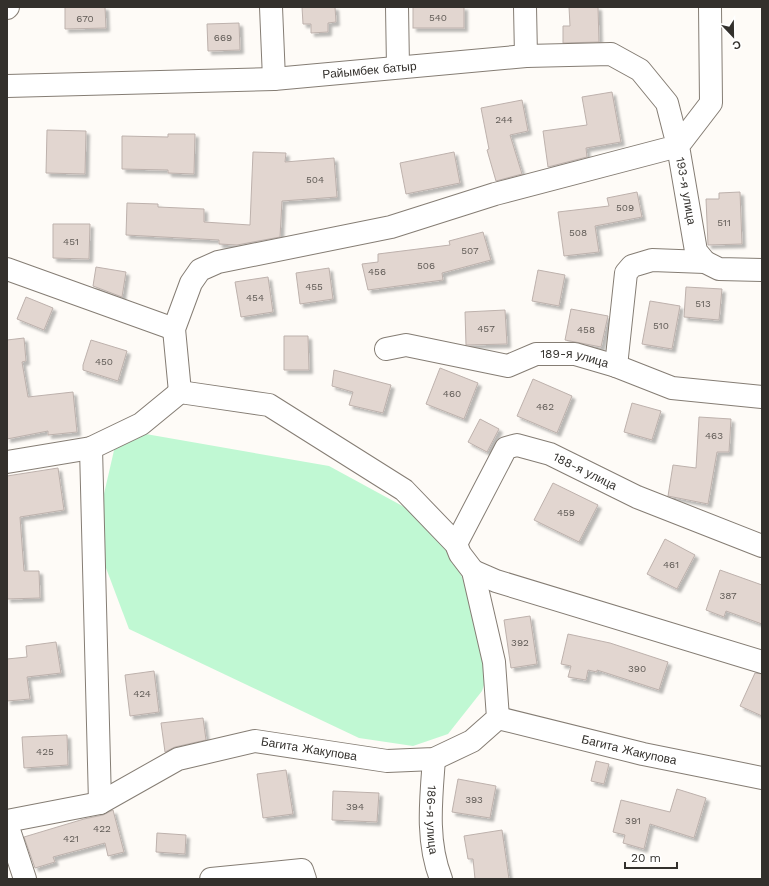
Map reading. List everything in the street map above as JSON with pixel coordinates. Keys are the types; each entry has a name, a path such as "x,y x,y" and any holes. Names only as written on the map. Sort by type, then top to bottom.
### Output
{"street":[{"path":"271,7 274,79"},
{"path":"397,7 398,67"},
{"path":"525,7 526,56"},
{"name":"193-я улица","path":"705,262 696,251 678,146 711,103 710,7"},
{"name":"Райымбек батыр","path":"7,86 274,79 526,56 611,54 640,70 667,103 678,146"},
{"path":"180,392 174,329 191,283 200,270 218,262 392,227 495,194 678,146"},
{"path":"616,366 626,273 632,266 652,260 705,262 719,269 762,270"},
{"path":"7,269 174,329"},
{"name":"189-я улица","path":"386,349 406,345 508,366 536,354 575,354 616,366 672,388 762,397"},
{"path":"7,462 91,448 141,424 180,392 269,405 404,490 456,544 460,554 473,571 494,662 498,718 472,741 434,759"},
{"name":"188-я улица","path":"456,544 506,448 517,445 550,454 637,497 762,546"},
{"path":"91,448 100,803"},
{"path":"473,571 496,581 762,662"},
{"name":"Багита Жакупова","path":"498,718 643,754 762,778"},
{"name":"Багита Жакупова","path":"7,822 100,803 178,760 255,741 387,761 434,759"},
{"name":"186-я улица","path":"434,759 430,819 437,869 440,879"},
{"path":"7,822 24,879"},
{"path":"211,879 302,870 305,879"}],"green space":[{"path":"140,433 329,466 408,509 446,546 463,579 487,676 482,691 448,734 413,746 359,738 129,629 103,560 101,507 115,446"}],"building":[{"path":"65,7 105,7 106,28 65,29"},
{"path":"302,7 335,7 336,22 328,23 328,32 311,33 311,24 303,24"},
{"path":"413,7 464,7 464,28 413,28"},
{"path":"569,7 598,7 599,42 563,43 563,26 570,26"},
{"path":"239,23 240,50 208,51 207,24"},
{"path":"612,92 621,142 586,148 587,157 548,167 543,131 587,125 582,97"},
{"path":"522,100 528,131 510,135 522,174 496,181 487,150 489,149 481,108"},
{"path":"47,130 86,131 85,174 46,173"},
{"path":"168,134 195,134 194,174 168,173 168,170 122,169 122,136 168,137"},
{"path":"253,152 286,153 285,162 334,158 337,197 282,201 280,237 237,245 219,244 219,240 126,235 127,203 158,204 158,207 204,209 204,222 250,225"},
{"path":"454,152 460,183 406,194 400,163"},
{"path":"637,192 642,217 595,226 599,252 564,256 558,212 609,206 607,198"},
{"path":"740,192 742,244 708,245 706,199 719,199 719,193"},
{"path":"53,224 90,224 89,259 53,258"},
{"path":"483,232 491,260 442,273 443,280 368,290 362,264 378,262 378,254 450,245 449,241"},
{"path":"96,267 126,272 122,297 93,286"},
{"path":"329,268 333,299 300,304 296,273"},
{"path":"538,270 565,275 559,306 532,301"},
{"path":"268,277 273,312 241,317 235,282"},
{"path":"686,287 722,289 719,320 684,317"},
{"path":"26,297 53,308 44,330 17,319"},
{"path":"650,301 680,306 672,349 642,344"},
{"path":"571,309 608,316 601,347 565,340"},
{"path":"505,310 507,344 466,345 465,312"},
{"path":"284,336 308,336 309,370 284,370"},
{"path":"24,338 26,361 22,362 28,397 73,392 77,432 48,435 48,431 7,439 7,340"},
{"path":"91,340 127,351 118,381 83,370 83,365"},
{"path":"440,368 478,383 464,419 426,404"},
{"path":"334,370 391,385 383,413 349,405 353,392 332,386"},
{"path":"533,379 572,396 557,433 517,416"},
{"path":"632,403 661,411 652,440 624,432"},
{"path":"699,417 731,419 729,452 717,452 708,504 668,496 673,465 696,468"},
{"path":"480,419 499,429 487,452 468,442"},
{"path":"58,468 64,510 20,517 24,571 39,571 40,598 7,599 7,476"},
{"path":"553,483 598,505 579,542 534,520"},
{"path":"665,539 695,555 677,589 647,574"},
{"path":"720,570 762,585 762,624 726,611 724,617 706,610"},
{"path":"530,616 537,664 511,668 504,620"},
{"path":"568,634 610,643 668,662 659,690 597,670 597,672 588,670 586,680 568,677 571,666 561,664"},
{"path":"56,642 61,673 27,677 30,699 7,701 7,659 27,657 26,646"},
{"path":"154,671 159,712 130,716 125,675"},
{"path":"755,673 762,674 762,716 740,706"},
{"path":"203,718 206,740 175,747 165,752 161,723"},
{"path":"67,735 68,765 24,768 22,737"},
{"path":"596,761 609,764 604,784 591,781"},
{"path":"286,770 293,814 263,818 257,774"},
{"path":"458,779 496,786 490,818 452,812"},
{"path":"677,789 706,798 694,838 650,824 644,849 623,843 625,835 613,832 621,800 670,812"},
{"path":"333,791 379,793 377,822 332,820"},
{"path":"113,810 124,852 108,856 105,843 53,857 55,862 35,868 24,837 84,819 103,815"},
{"path":"502,830 509,879 475,879 473,859 468,859 464,836"},
{"path":"157,833 186,835 185,854 156,852"}]}
